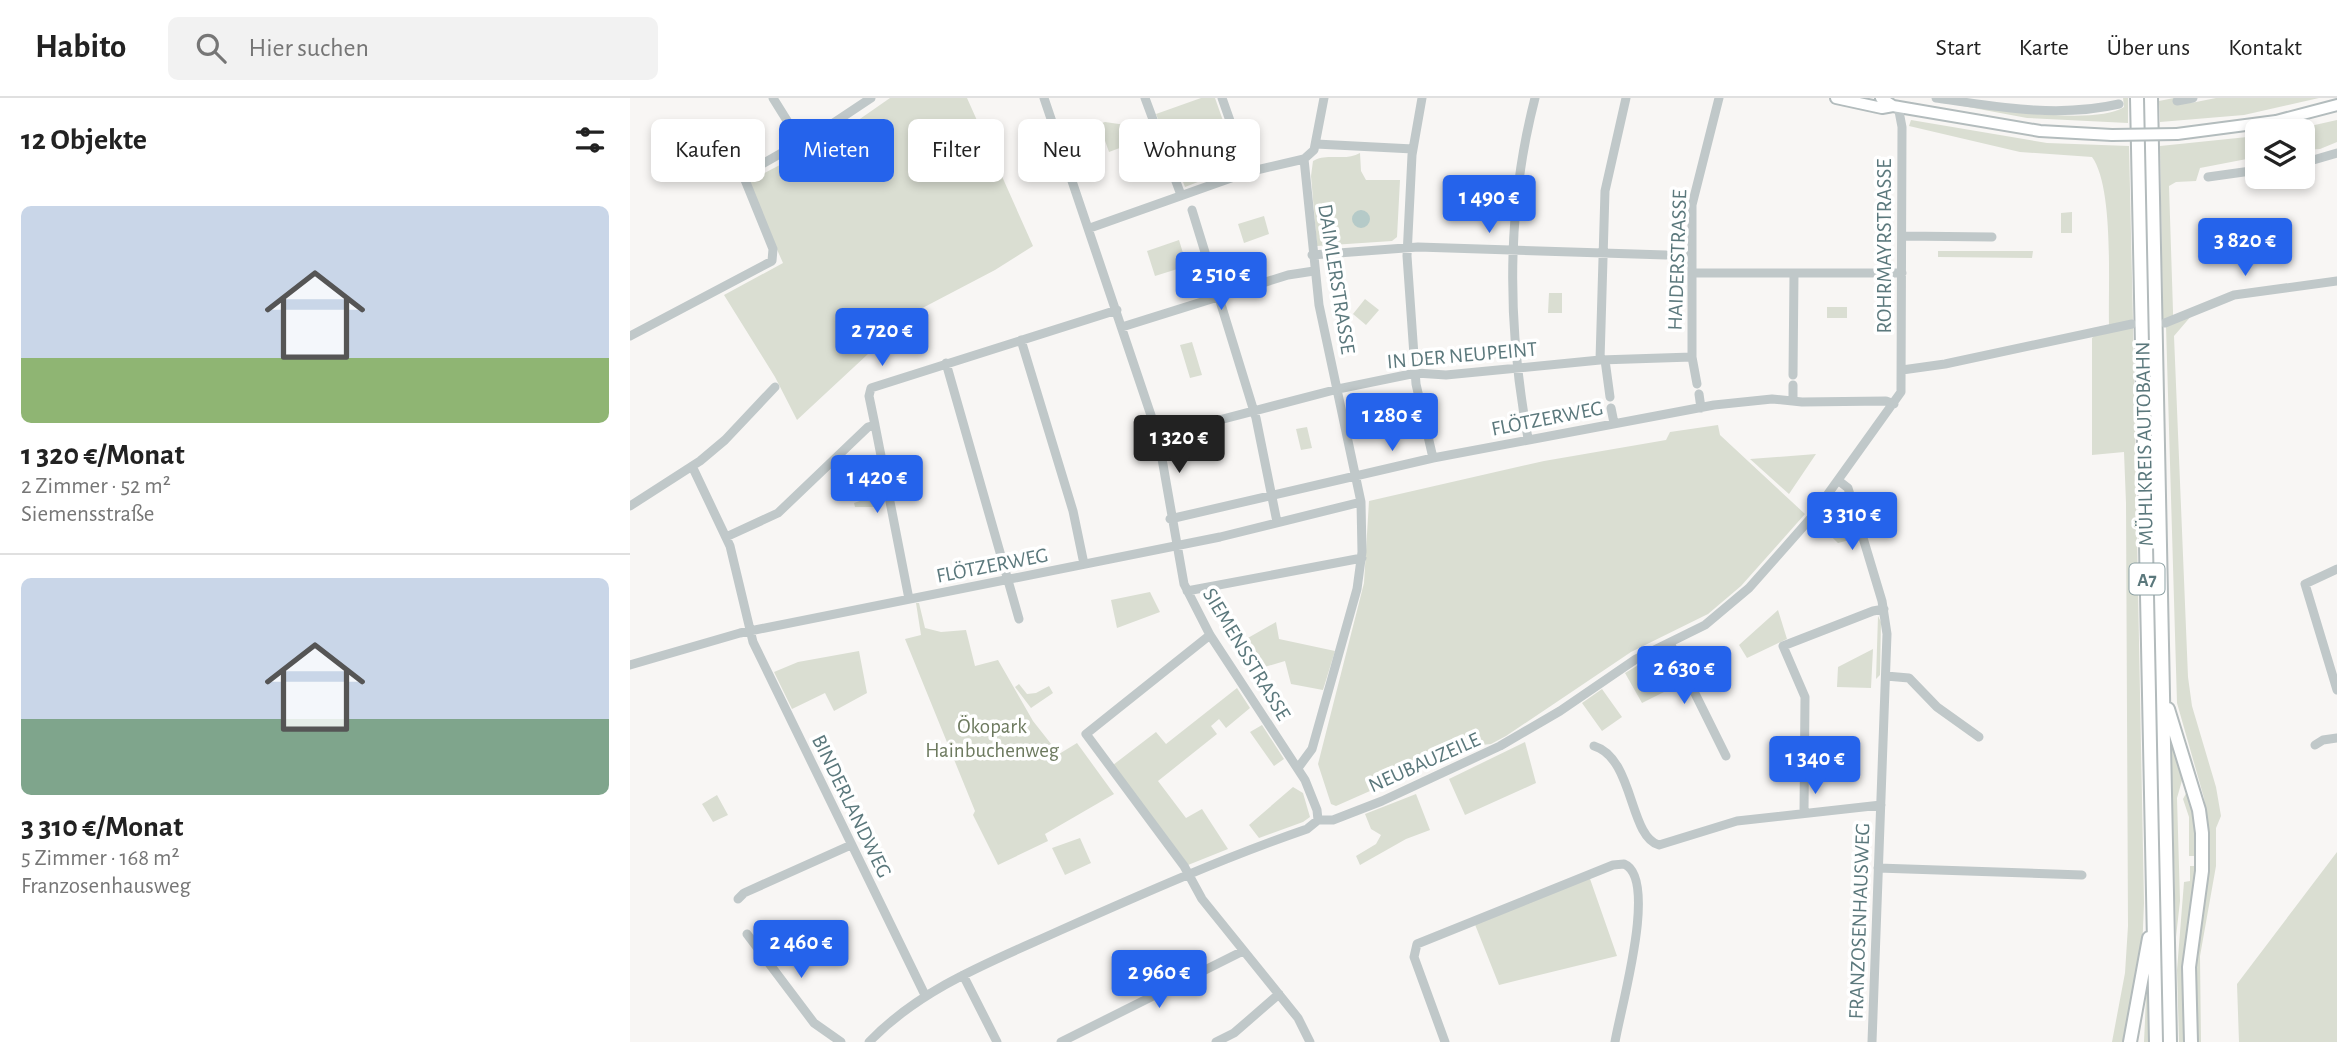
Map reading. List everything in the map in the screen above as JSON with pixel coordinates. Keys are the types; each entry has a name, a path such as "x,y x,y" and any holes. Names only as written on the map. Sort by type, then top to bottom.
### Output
{"highway":[{"name":"MÜHLKREIS AUTOBAHN","path":"2137,98 2156,1042"},
{"name":"MÜHLKREIS AUTOBAHN","path":"2151,98 2170,1042"},
{"path":"2163,693 2199,810 2202,833 2202,871 2189,967 2190,1042"},
{"path":"2130,1042 2154,920"}],"main road":[{"path":"1836,98 1882,108 1896,106"},
{"path":"1881,98 1896,106 2040,131 2112,135 2176,134 2257,125 2337,105"}],"street":[{"path":"774,98 786,119"},
{"path":"838,119 871,98"},
{"name":"SIEMENSSTRASSE","path":"1044,98 1158,436 1175,546 1187,591 1210,635 1297,768 1316,807 1318,820"},
{"path":"1145,98 1187,200 1221,297 1254,411 1277,522"},
{"path":"1222,98 1229,119"},
{"path":"1260,169 1304,159 1314,150 1324,98"},
{"path":"1422,98 1413,149 1408,248 1416,384 1433,458"},
{"path":"1524,415 1512,308 1513,250 1518,173 1535,98"},
{"path":"1610,397 1602,360 1602,253 1606,183 1626,98"},
{"name":"HAIDERSTRASSE","path":"1697,383 1692,358 1694,195 1719,98"},
{"path":"1916,110 1919,98"},
{"path":"1936,98 2050,111 2088,111 2119,104"},
{"path":"2177,101 2193,98"},
{"name":"ROHRMAYRSTRASSE","path":"1896,106 1902,127 1902,386"},
{"path":"1316,144 1413,149"},
{"path":"2315,159 2337,153"},
{"path":"630,336 772,261 773,249 743,175 779,155"},
{"name":"DAIMLERSTRASSE","path":"1297,768 1312,749 1357,589 1362,558 1361,502 1314,271 1304,159"},
{"path":"2208,177 2245,172"},
{"path":"1090,228 1187,200 1226,182"},
{"path":"1902,236 1992,237"},
{"path":"1312,255 1408,248 1666,255"},
{"path":"1678,255 1692,256"},
{"path":"1122,327 1288,275 1314,271"},
{"path":"1692,273 1902,273"},
{"path":"1793,375 1794,273"},
{"path":"2165,323 2234,295 2337,281"},
{"path":"909,599 869,396 871,388 1117,310"},
{"path":"1902,370 1945,364 2132,324"},
{"path":"1021,340 1073,511 1084,564"},
{"name":"IN DER NEUPEINT","path":"1158,436 1338,389 1416,373 1446,375 1602,360 1692,358"},
{"path":"946,363 1019,619"},
{"path":"1793,385 1793,401"},
{"name":"NEUBAUZEILE","path":"869,1042 925,995 963,975 1188,874 1307,829 1318,820 1333,820 1359,810 1490,751 1560,711 1636,659 1707,624 1734,602 1803,527 1894,404 1902,386"},
{"path":"630,506 692,466 725,440 775,387"},
{"path":"1699,394 1701,408"},
{"name":"FLÖTZERWEG","path":"1170,519 1433,458 1701,408 1772,399 1886,401 1894,404"},
{"path":"1611,408 1614,423"},
{"path":"726,537 779,513 868,427 875,425"},
{"path":"1526,426 1528,439"},
{"name":"BINDERLANDWEG","path":"692,466 726,537 750,631 925,995"},
{"name":"FRANZOSENHAUSWEG","path":"1839,481 1848,488 1884,609 1887,634 1872,1042"},
{"name":"FLÖTZERWEG","path":"630,665 750,631 1175,546 1361,502"},
{"path":"1187,591 1362,558"},
{"path":"2337,569 2305,584 2337,691"},
{"path":"1804,813 1805,696 1783,646 1884,609"},
{"path":"1210,635 1086,734 1188,874 1202,900 1304,1025 1310,1042"},
{"path":"1670,643 1726,756"},
{"path":"1885,676 1909,678 1937,707 1979,737"},
{"path":"2315,745 2322,740 2337,738"},
{"path":"1594,746 1605,751 1622,776 1645,836 1652,843 1671,842 1721,824 1881,805"},
{"path":"738,899 744,892 851,845"},
{"path":"1445,1042 1414,957 1415,948 1426,938 1613,865 1628,865 1639,886 1641,906 1615,1042"},
{"path":"1878,868 2082,875"},
{"path":"747,934 814,1023 841,1042"},
{"path":"1061,1042 1243,951"},
{"path":"963,975 997,1042"},
{"path":"1216,1042 1234,1033 1279,994"}],"green space":[{"path":"890,98 967,98 976,119 908,119 908,182 1004,181 1033,246 995,270 911,314 797,420 775,377 724,295 783,263 747,182 765,182 765,173 779,165 779,182 894,182 894,119 860,119"},
{"path":"1201,98 1215,98 1222,119 1158,119 1156,114"},
{"path":"2123,98 2128,98 2128,123 2027,118 1925,99 2028,113 2085,115 2108,113 2124,107"},
{"path":"2190,98 2191,103 2216,98 2319,98 2244,115 2160,122 2159,101"},
{"path":"1911,120 2047,143 2129,146 2133,322 2109,325 2107,213 2099,171 2092,157 2020,152 1909,126"},
{"path":"2337,120 2337,142 2315,149 2315,125"},
{"path":"1105,122 1119,124 1119,148 1109,152 1105,141"},
{"path":"2245,137 2245,159 2200,168 2196,181 2176,182 2169,186 2173,318 2163,321 2160,146"},
{"path":"1360,153 1361,171 1366,180 1400,180 1397,237 1392,241 1317,246 1311,176 1313,161 1318,158 1348,157"},
{"path":"1183,182 1198,182 1185,187"},
{"path":"2072,212 2072,233 2061,233 2061,213"},
{"path":"1264,216 1269,234 1244,243 1238,224"},
{"path":"1179,240 1187,266 1155,276 1147,251"},
{"path":"1938,251 2033,251 2032,258 1938,257"},
{"path":"1549,293 1562,293 1562,313 1548,313"},
{"path":"1365,299 1379,310 1366,325 1353,314"},
{"path":"1827,307 1847,307 1847,318 1827,318"},
{"path":"2192,315 2174,336 2188,677 2192,706 2216,787 2221,816 2216,828 2216,866 2200,956 2201,1042 2194,1042 2193,971 2208,834 2204,798 2177,703 2166,326"},
{"path":"2133,327 2144,903 2142,953 2127,1042 2112,1042 2125,973 2128,926 2126,503 2124,452 2092,455 2092,338 2097,334"},
{"path":"1192,342 1202,375 1190,378 1180,345"},
{"path":"1718,425 1720,435 1805,514 1741,586 1708,614 1631,652 1491,744 1472,746 1336,806 1331,804 1318,764 1364,583 1369,501 1544,461 1666,440 1670,432"},
{"path":"1307,427 1312,448 1301,450 1296,429"},
{"path":"1816,454 1789,494 1750,459"},
{"path":"1842,495 1857,538 1838,543 1817,523 1838,496"},
{"path":"874,496 876,507 855,507 854,503"},
{"path":"1150,592 1160,612 1117,628 1111,600"},
{"name":"Ökopark Hainbuchenweg","path":"916,603 919,603 925,628 941,632 966,630 975,666 998,660 1033,721 1059,754 1077,743 1114,794 1045,834 1048,841 998,865 973,815 975,811 905,639 921,635"},
{"path":"1778,610 1787,639 1747,658 1739,645"},
{"path":"1878,616 1881,622 1880,675 1876,679"},
{"path":"1276,622 1279,639 1335,651 1323,690 1291,684 1285,661 1248,672 1232,647"},
{"path":"1873,649 1871,688 1837,687 1838,667"},
{"path":"859,651 867,693 834,711 825,693 792,709 774,672 798,662"},
{"path":"1647,660 1664,692 1642,703 1625,673"},
{"path":"1019,684 1027,694 1036,693 1049,686 1053,693 1031,708 1015,687"},
{"path":"1237,688 1250,708 1226,728 1219,719 1211,726 1217,734 1158,781 1186,818 1202,809 1228,849 1188,865 1113,765 1156,732 1166,744"},
{"path":"1602,689 1622,717 1602,731 1582,703"},
{"path":"1262,725 1284,759 1274,766 1250,732"},
{"path":"2171,736 2183,777 2177,798 2180,901 2176,937"},
{"path":"1525,742 1536,783 1465,815 1449,779"},
{"path":"1808,746 1836,746 1836,775 1808,775"},
{"path":"1293,787 1303,793 1310,817 1259,838 1249,825"},
{"path":"2189,788 2200,842 2188,1042 2179,1042 2177,970 2184,882 2190,881 2190,866 2197,866 2197,856 2189,856 2189,817 2183,799"},
{"path":"1416,794 1430,830 1406,839 1360,865 1356,856 1376,844 1381,835 1371,829 1365,814"},
{"path":"717,795 728,815 713,822 702,804"},
{"path":"1080,838 1091,863 1065,875 1052,848"},
{"path":"2337,852 2337,1042 2239,1042 2237,984"},
{"path":"1589,876 1617,956 1499,985 1474,922"},
{"path":"2147,977 2149,1042 2144,1042"}],"shaded area":[{"path":"1357,210 1365,210 1370,219 1368,226 1357,228 1352,223 1352,215"}]}
